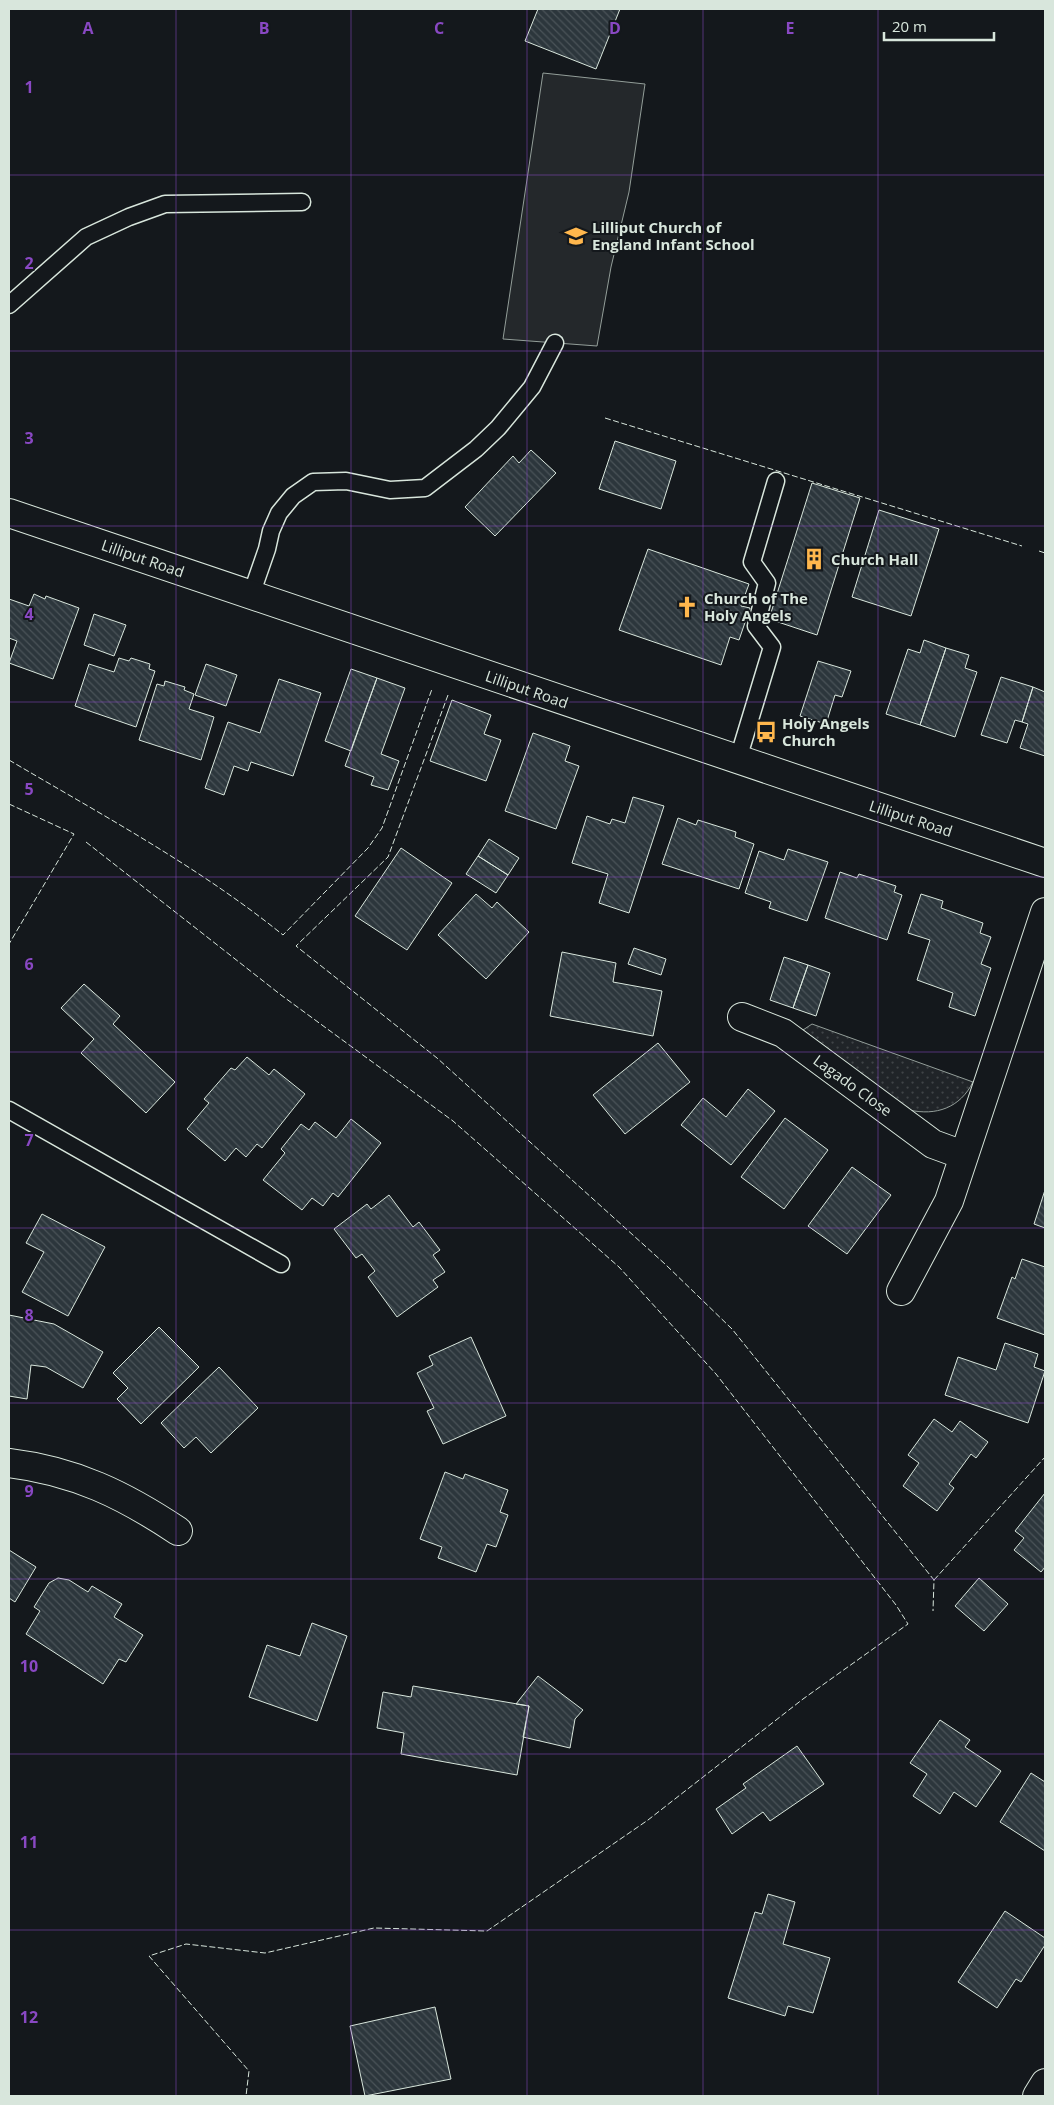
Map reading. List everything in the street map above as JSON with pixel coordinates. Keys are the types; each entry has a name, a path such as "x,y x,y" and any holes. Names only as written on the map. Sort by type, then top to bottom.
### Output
{"street":[{"name":"Lilliput Road","path":"9,513 1045,863"},
{"path":"901,1291 949,1201 1045,912"},
{"name":"Lagado Close","path":"742,1017 783,1033 933,1144 963,1155"},
{"path":"9,1463 45,1469 78,1478 140,1506 178,1531"},
{"path":"1037,2096 1045,2083"}],"lane":[{"path":"9,305 86,237 165,204 302,202"},
{"path":"251,595 268,549 271,531 279,513 293,496 313,482 346,481 390,490 425,488 476,449 498,428 532,387 555,342"},
{"path":"738,760 772,647 756,626 767,583 752,562 776,481"},
{"path":"9,1110 281,1264"}],"shaded area":[{"path":"543,73 645,84 629,192 611,267 597,346 503,339"},
{"path":"812,1024 973,1082 961,1098 946,1108 929,1112 909,1110 803,1030"}],"building":[{"path":"538,9 620,9 596,69 525,41"},
{"path":"615,441 676,461 661,509 599,489"},
{"path":"531,450 556,473 495,536 465,507 513,456 519,463"},
{"name":"Church Hall","path":"812,483 860,498 817,635 769,619"},
{"path":"879,510 939,529 911,616 852,597"},
{"name":"Church of The Holy Angels","path":"648,549 749,584 741,606 750,608 739,640 730,637 721,665 619,630"},
{"path":"34,594 45,599 46,596 79,608 53,679 9,663 17,641 9,638 9,599 29,606"},
{"path":"94,614 126,625 114,656 84,645"},
{"path":"924,640 946,648 920,725 886,714 908,649 920,653"},
{"path":"946,648 969,655 965,668 977,672 955,737 920,725"},
{"path":"119,658 129,661 131,658 150,664 149,669 155,671 136,727 75,706 89,664 114,672"},
{"path":"818,661 851,671 842,697 835,695 826,724 800,716"},
{"path":"206,664 237,675 226,706 195,695"},
{"path":"351,669 377,678 351,751 325,741"},
{"path":"1001,677 1033,687 1022,722 1015,720 1007,743 981,735"},
{"path":"377,678 405,688 381,754 399,761 388,790 371,785 374,777 345,766"},
{"path":"279,679 321,693 293,776 251,762 248,771 234,766 224,795 205,788 228,722 260,733"},
{"path":"165,681 185,687 184,690 194,694 189,709 214,717 201,760 139,740 157,684 164,686"},
{"path":"1033,687 1045,692 1045,756 1020,748 1028,724 1022,722"},
{"path":"452,700 491,715 484,734 501,740 486,781 430,761"},
{"path":"533,733 570,746 565,761 579,766 556,829 505,811"},
{"path":"633,797 664,806 629,913 599,903 608,874 572,863 587,816 610,824 612,819 625,823"},
{"path":"678,818 696,825 698,820 736,832 735,837 754,844 739,889 662,864"},
{"path":"489,839 519,858 508,875 478,856"},
{"path":"401,848 452,883 407,950 355,916"},
{"path":"788,849 828,862 807,921 769,908 771,902 745,893 759,851 784,860"},
{"path":"478,856 508,875 496,893 466,874"},
{"path":"840,872 857,878 859,874 896,886 894,892 902,895 887,940 825,918"},
{"path":"476,894 492,908 497,902 529,932 486,979 438,935"},
{"path":"921,894 943,901 941,908 983,923 980,933 991,937 981,964 991,968 975,1016 949,1007 953,993 917,980 930,940 908,933"},
{"path":"634,948 666,959 661,975 628,964"},
{"path":"562,952 616,963 613,982 662,991 653,1036 550,1016"},
{"path":"784,957 808,965 793,1008 770,1000"},
{"path":"808,965 830,973 816,1016 793,1008"},
{"path":"84,984 120,1016 113,1024 175,1082 146,1113 81,1053 94,1039 61,1008"},
{"path":"658,1043 690,1082 625,1134 593,1095"},
{"path":"247,1057 269,1075 274,1069 305,1094 262,1148 257,1144 246,1157 236,1148 225,1161 187,1129 209,1103 204,1099 231,1068 235,1070"},
{"path":"748,1089 775,1111 731,1165 681,1125 703,1098 726,1117"},
{"path":"785,1118 828,1150 784,1209 741,1177"},
{"path":"351,1119 381,1143 338,1197 333,1193 323,1206 312,1198 302,1210 263,1180 285,1153 281,1149 301,1124 309,1130 315,1122 336,1138"},
{"path":"852,1167 891,1195 847,1254 808,1226"},
{"path":"1045,1190 1045,1228 1034,1224"},
{"path":"389,1195 413,1227 419,1222 440,1250 433,1255 445,1272 433,1280 438,1287 397,1317 368,1277 375,1271 362,1254 356,1258 334,1229 367,1204 371,1209"},
{"path":"42,1214 105,1247 68,1316 22,1292 44,1252 26,1243"},
{"path":"1022,1259 1045,1267 1045,1335 997,1318 1012,1277 1015,1279"},
{"path":"9,1315 54,1324 103,1352 83,1388 46,1367 31,1365 27,1399 9,1396"},
{"path":"159,1327 199,1367 141,1424 117,1399 128,1388 113,1373"},
{"path":"471,1337 506,1416 443,1444 427,1411 434,1408 417,1373 433,1365 429,1356"},
{"path":"1005,1343 1038,1354 1034,1367 1045,1371 1028,1423 945,1395 958,1357 996,1370"},
{"path":"219,1367 258,1408 211,1453 196,1437 184,1448 161,1423"},
{"path":"934,1419 952,1432 960,1421 988,1442 976,1458 971,1454 949,1484 954,1488 937,1511 903,1486 919,1463 908,1455"},
{"path":"445,1472 463,1479 465,1474 508,1490 500,1512 508,1515 496,1547 487,1544 476,1572 438,1558 442,1547 420,1539"},
{"path":"1045,1493 1045,1567 1041,1572 1014,1550 1024,1538 1015,1531"},
{"path":"9,1550 36,1567 15,1602 9,1598"},
{"path":"58,1578 69,1580 88,1592 92,1586 122,1604 114,1617 143,1635 126,1662 119,1659 103,1684 26,1634 40,1611 34,1607 49,1583"},
{"path":"979,1578 1008,1604 984,1631 955,1606"},
{"path":"312,1623 347,1636 317,1721 249,1697 267,1645 300,1656"},
{"path":"538,1676 583,1710 575,1719 570,1748 523,1737 529,1706 516,1704"},
{"path":"413,1686 529,1706 517,1775 401,1754 404,1733 377,1728 383,1692 411,1697"},
{"path":"940,1720 970,1740 965,1747 1001,1771 976,1807 954,1792 940,1814 913,1796 927,1774 910,1763"},
{"path":"797,1746 824,1784 770,1821 763,1812 732,1834 716,1809 746,1788 743,1784"},
{"path":"1031,1773 1045,1782 1045,1851 1000,1822"},
{"path":"768,1894 795,1902 783,1944 830,1958 813,2013 788,2006 785,2016 728,1998 755,1912 762,1914"},
{"path":"1005,1911 1045,1938 1045,1945 1021,1982 1016,1979 997,2008 958,1982"},
{"path":"435,2007 451,2079 365,2096 350,2026"}],"fence":[{"path":"605,418 1022,546"},
{"path":"1039,551 1045,553"},
{"path":"9,760 184,864 251,910 283,935 368,848 382,828 432,689"},
{"path":"448,695 388,857 296,946 437,1058 665,1264 732,1329 934,1580 933,1611"},
{"path":"9,804 74,834 9,944"},
{"path":"86,842 281,995 453,1121 619,1267 716,1374 896,1605 908,1624 803,1699 648,1820 487,1931 374,1928 265,1953 186,1944 149,1956 249,2071 246,2096"},
{"path":"934,1580 1045,1457"}],"place":[{"name":"Lilliput Church of England Infant School","path":"576,236"},
{"name":"Church Hall","path":"814,559"},
{"name":"Church of The Holy Angels","path":"687,607"},
{"name":"Holy Angels Church","path":"766,732"}]}
